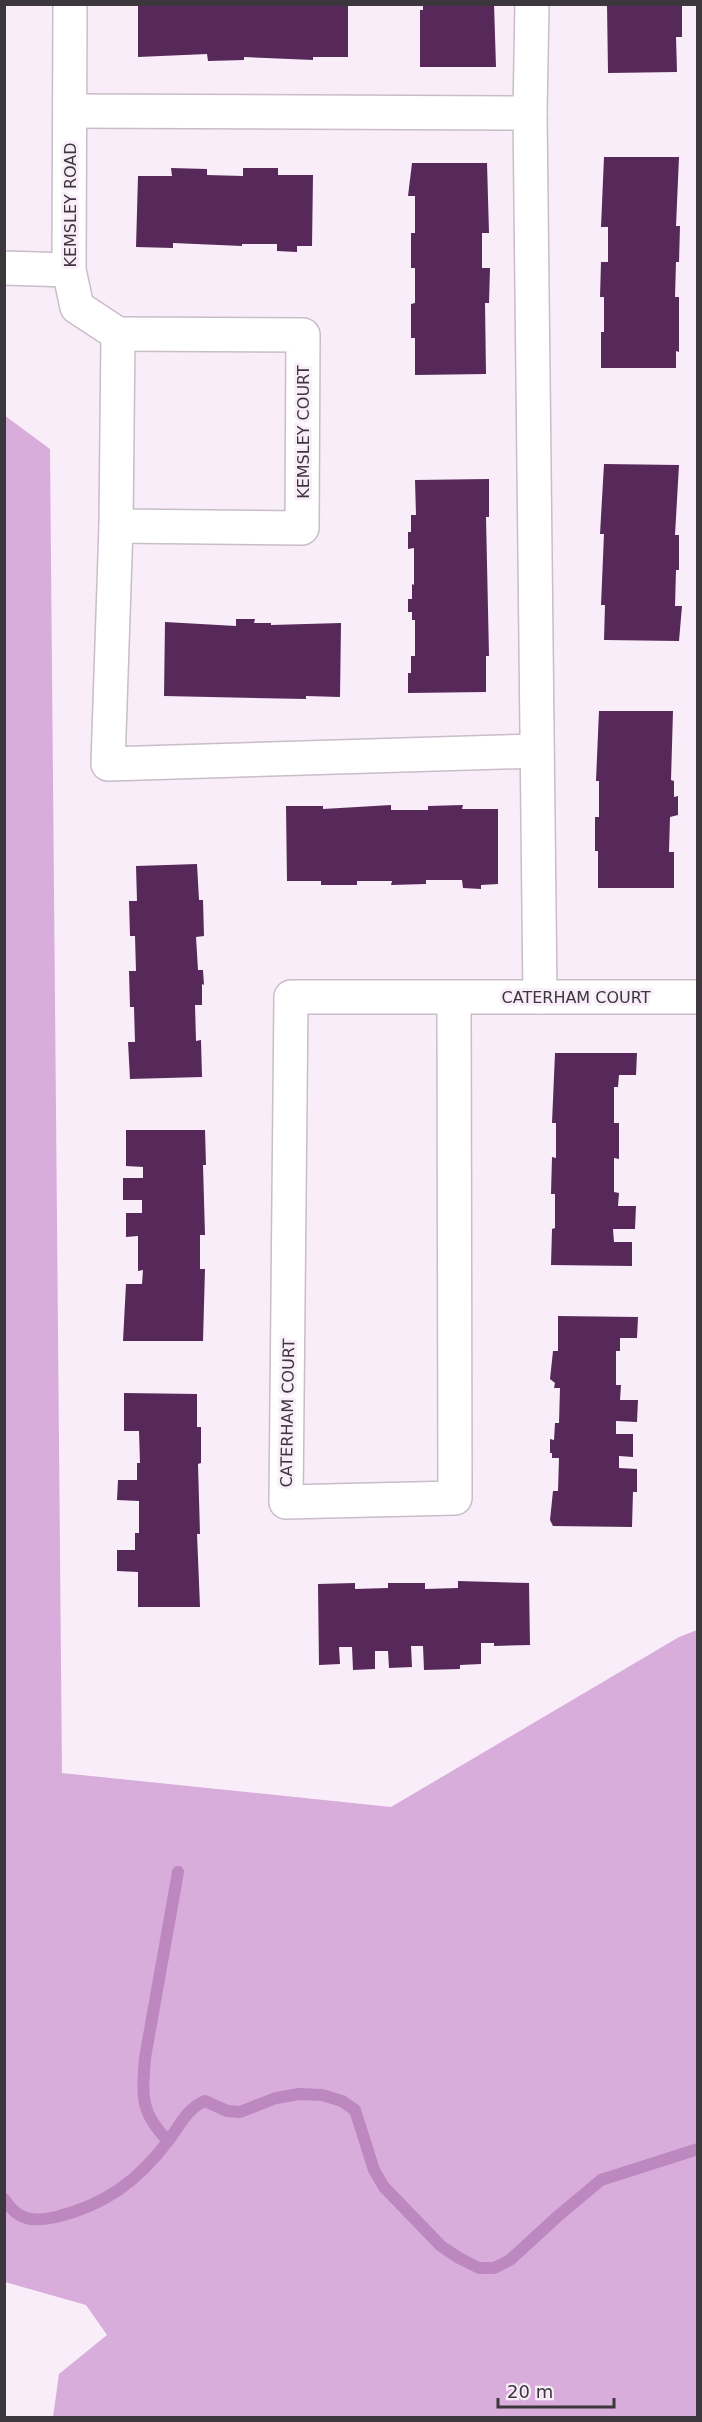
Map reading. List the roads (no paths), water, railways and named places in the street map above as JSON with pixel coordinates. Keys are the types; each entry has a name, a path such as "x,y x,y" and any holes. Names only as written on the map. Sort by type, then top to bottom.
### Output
{"street":[{"name":"KEMSLEY ROAD","path":"70,4 69,270 78,307 118,334"},
{"path":"532,4 530,113 540,997"},
{"path":"70,111 530,113"},
{"path":"4,268 69,270"},
{"path":"118,334 116,526 108,764 537,751"},
{"name":"KEMSLEY COURT","path":"116,526 302,528 303,335 118,334"},
{"name":"CATERHAM COURT","path":"454,997 454,1498 286,1502 291,997 454,997 698,997"}],"waterway":[{"path":"168,2141 152,2121 148,2112 143,2083 145,2058 178,1872"},
{"path":"4,2199 15,2212 27,2218 48,2219 74,2212 119,2190 145,2168 188,2113 198,2104 205,2101 227,2111 240,2112 276,2098 299,2094 322,2095 342,2101 355,2110 374,2170 384,2187 441,2246 479,2268 494,2268 510,2260 601,2180 698,2149"}]}
